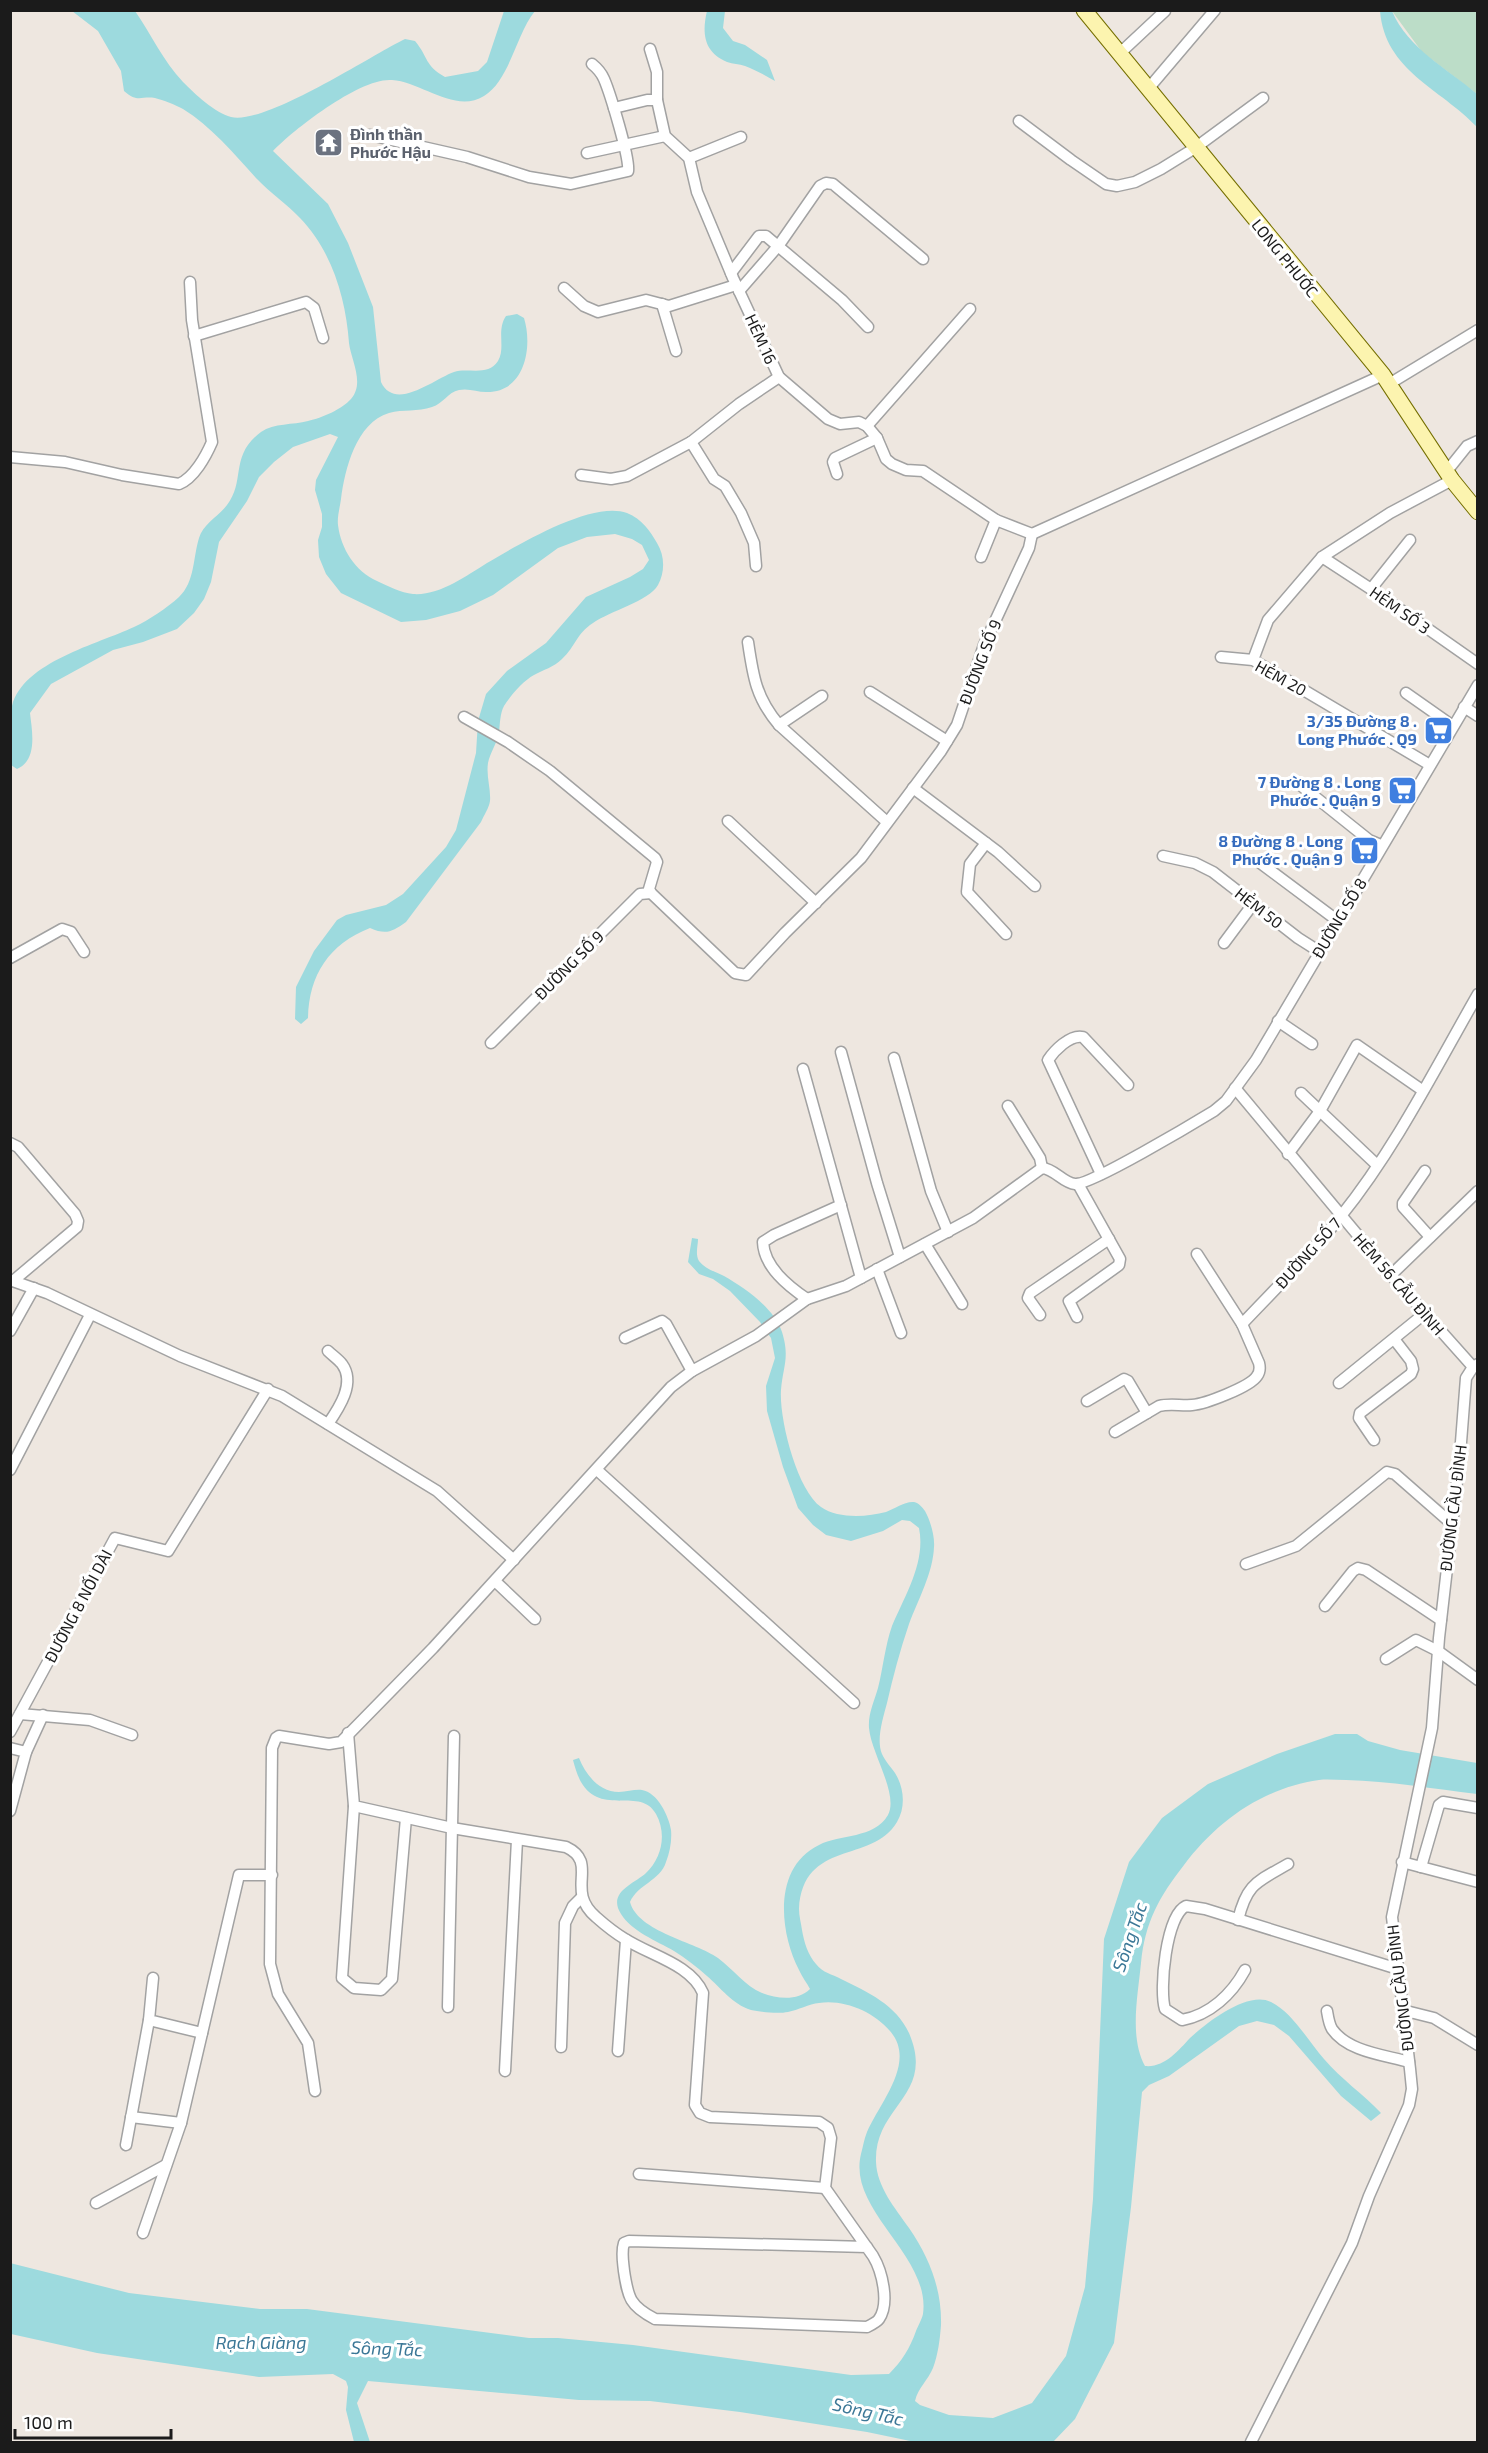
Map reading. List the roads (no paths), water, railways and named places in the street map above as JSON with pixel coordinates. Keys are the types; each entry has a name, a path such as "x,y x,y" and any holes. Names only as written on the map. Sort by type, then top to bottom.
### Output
{"street":[{"name":"LONG PHƯỚC","path":"1084,10 1386,379 1449,475 1478,512"},
{"path":"1148,89 1215,10"},
{"path":"1119,54 1165,11"},
{"path":"650,49 657,72 657,100 665,136 689,158 741,137"},
{"path":"370,135 467,156 529,177 572,184 628,171 614,108 604,79 592,64"},
{"path":"1019,121 1029,126 1054,148 1112,186 1135,182 1195,148 1263,99"},
{"path":"614,108 647,100 657,100"},
{"path":"586,153 665,136"},
{"name":"HẺM 16","path":"689,158 697,192 779,377 828,419 840,424 859,422 867,426"},
{"path":"564,288 584,306 598,312 646,300 669,306 738,288 779,245 820,186 826,183 833,184 923,259"},
{"path":"731,273 759,236 766,236 842,300 868,327"},
{"path":"10,457 65,462 122,475 179,484 186,481 212,442 194,336 190,282"},
{"path":"194,336 306,302 314,308 323,338"},
{"path":"662,304 676,351"},
{"path":"970,309 867,426 877,438 886,459 892,464 906,470 923,471 996,520 1032,534 1386,379 1478,330"},
{"path":"581,475 611,479 627,476 691,442 739,404 779,377"},
{"path":"837,474 833,462 835,458 877,438"},
{"path":"1253,660 1268,620 1322,557 1449,475 1467,446 1478,441"},
{"path":"691,442 714,479 724,486 741,513 754,543 756,566"},
{"path":"981,557 996,520"},
{"name":"ĐƯỜNG SỐ 9","path":"491,1043 640,894 651,893 735,973 746,975 861,858 947,741 957,725 984,645 1029,548 1032,534"},
{"path":"1371,589 1410,540"},
{"name":"HẺM SỐ 3","path":"1322,557 1478,664"},
{"path":"748,642 757,691 768,712 779,725 887,822"},
{"name":"HẺM 20","path":"1221,657 1253,660 1430,765"},
{"name":"ĐƯỜNG SỐ 8","path":"1078,1184 1101,1174 1214,1111 1235,1088 1256,1060 1381,845 1478,685"},
{"path":"870,692 947,741"},
{"path":"1406,693 1454,726"},
{"path":"779,725 822,696"},
{"path":"1464,707 1478,716"},
{"path":"468,719 508,742 550,771 655,858 657,862 648,889 651,893"},
{"path":"1299,784 1369,840 1381,845"},
{"path":"913,788 986,843 1035,886"},
{"path":"728,821 816,903"},
{"path":"986,843 970,864 967,892 1006,934"},
{"name":"HẺM 50","path":"1163,856 1195,862 1213,872 1298,938 1320,952"},
{"path":"1260,862 1338,921"},
{"path":"1224,943 1254,904"},
{"path":"10,958 62,929 70,932 84,952"},
{"name":"ĐƯỜNG SỐ 7","path":"1242,1324 1341,1216 1377,1165 1478,994"},
{"path":"1278,1022 1312,1044"},
{"path":"1101,1174 1048,1060 1071,1038 1078,1035 1083,1037 1128,1085"},
{"path":"1288,1154 1320,1111 1357,1045 1422,1090"},
{"path":"841,1052 900,1257"},
{"path":"894,1058 931,1191 948,1232"},
{"path":"803,1069 861,1278"},
{"name":"HẺM 56 CẪU ĐÌNH","path":"1235,1088 1424,1314 1475,1365"},
{"path":"1301,1093 1377,1165"},
{"path":"1008,1106 1040,1158 1042,1167"},
{"path":"10,1143 18,1147 75,1214 78,1221 77,1227 12,1280"},
{"path":"315,2091 308,2043 278,1994 270,1964 272,1748 274,1741 279,1736 336,1744 434,1648 671,1387 692,1371 756,1336 803,1302 846,1286 973,1218 1042,1167 1048,1168 1073,1184 1078,1184 1120,1259 1119,1265 1071,1298 1069,1305 1077,1317"},
{"path":"1425,1171 1403,1203 1403,1207 1430,1237"},
{"path":"1391,1275 1478,1191"},
{"path":"803,1302 771,1266 763,1242 841,1205"},
{"path":"1040,1315 1028,1298 1030,1293 1109,1239"},
{"path":"925,1244 962,1304"},
{"path":"1115,1432 1165,1404 1195,1405 1251,1382 1258,1376 1261,1368 1242,1324 1197,1254"},
{"path":"878,1269 901,1333"},
{"path":"12,1280 180,1356 268,1389 437,1491 514,1560"},
{"path":"10,1331 34,1288"},
{"path":"1339,1383 1424,1314"},
{"path":"10,1470 90,1315"},
{"path":"625,1338 662,1321 666,1324 692,1371"},
{"path":"1374,1440 1359,1418 1360,1413 1411,1374 1413,1369 1411,1361 1394,1339"},
{"path":"328,1351 343,1365 346,1374 345,1396 328,1424"},
{"name":"ĐƯỜNG CẦU ĐÌNH","path":"1251,2442 1352,2243 1373,2185 1410,2105 1412,2089 1392,1926 1402,1862 1432,1728 1466,1378 1475,1365"},
{"path":"1087,1401 1124,1379 1128,1381 1147,1413"},
{"name":"ĐƯỜNG 8 NỐI DÀI","path":"10,1732 115,1538 168,1551 268,1389"},
{"path":"597,1470 854,1703"},
{"path":"1246,1564 1296,1546 1388,1472 1395,1474 1452,1524"},
{"path":"1325,1606 1353,1571 1358,1569 1366,1570 1441,1620"},
{"path":"495,1581 535,1619"},
{"path":"1386,1659 1416,1640 1438,1651 1478,1680"},
{"path":"20,1714 90,1720 132,1735"},
{"path":"10,1811 26,1752 43,1716"},
{"path":"348,1733 354,1806 342,1978 354,1988 381,1990 392,1979 406,1818"},
{"path":"448,2007 454,1736"},
{"path":"10,1748 26,1752"},
{"path":"1420,1867 1439,1805 1443,1802 1478,1808"},
{"path":"354,1806 517,1840 566,1847 573,1851 582,1863 580,1898 573,1906 565,1923 561,2047"},
{"path":"505,2071 517,1840"},
{"path":"1402,1862 1478,1881"},
{"path":"1238,1920 1243,1900 1251,1887 1288,1864"},
{"path":"142,2232 180,2123 239,1875 272,1875"},
{"path":"580,1898 590,1912 626,1940 669,1962 700,1986 703,1993 695,2105 700,2113 710,2117 819,2122 828,2128 831,2138 825,2188 867,2247 878,2265 882,2276 884,2304 879,2319 867,2328 655,2319 644,2313 627,2295 622,2250 624,2243 629,2241 867,2247"},
{"path":"1245,1970 1227,1995 1213,2007 1193,2018 1182,2019 1165,2009 1162,1990 1167,1949 1177,1914 1182,1908 1191,1906 1398,1969"},
{"path":"618,2051 626,1940"},
{"path":"126,2145 149,2020 153,1978"},
{"path":"1402,2010 1434,2018 1478,2045"},
{"path":"1327,2011 1330,2027 1345,2041 1360,2049 1409,2062"},
{"path":"149,2020 202,2033"},
{"path":"131,2117 180,2123"},
{"path":"96,2203 166,2165"},
{"path":"639,2174 825,2188"}],"water":[{"path":"72,11 135,11 163,56 183,82 199,97 225,115 247,117 292,101 405,39 415,41 430,65 445,77 478,71 487,62 504,11 535,11 528,21 507,68 493,89 484,96 473,101 462,101 438,96 403,82 379,81 346,95 329,106 296,130 273,151 328,204 348,243 373,307 381,382 387,390 396,394 405,394 454,372 483,370 494,366 500,356 502,327 506,316 517,314 524,318 527,330 523,366 518,377 510,385 486,392 459,390 427,409 389,413 368,426 354,448 349,461 338,519 340,534 350,558 369,577 413,594 433,592 442,588 556,526 595,513 612,511 627,513 641,522 648,530 662,553 662,575 653,591 587,627 562,659 530,678 510,697 501,715 498,737 488,763 490,801 481,822 406,922 389,931 370,928 343,943 333,952 317,975 309,1002 308,1018 301,1024 295,1019 296,987 314,951 337,920 346,915 386,905 403,894 446,847 456,830 476,753 478,721 486,694 507,671 546,643 586,597 630,577 643,569 649,560 642,545 632,539 615,534 587,537 558,548 493,595 460,611 426,620 401,622 341,593 326,574 319,557 318,540 322,527 322,514 315,490 316,480 338,437 330,434 293,447 259,477 247,501 219,542 211,582 204,599 194,613 177,629 113,650 51,684 30,713 32,744 28,759 17,769 11,765 9,728 12,706 19,691 31,677 64,656 140,624 179,597 191,577 201,533 233,496 241,459 251,441 266,429 308,421 331,413 351,399 357,386 341,293 329,260 311,231 222,141 193,116 166,101 155,98 136,98 124,91 121,71 98,31"},
{"path":"707,11 725,11 723,28 733,41 745,45 767,60 775,81 743,65 727,62 713,53 705,34"},
{"path":"1380,11 1392,11 1399,24 1418,47 1477,94 1477,127 1403,64 1392,49 1384,32"},
{"name":"Rạch Giàng","path":"692,1238 698,1239 697,1256 701,1264 749,1293 766,1307 778,1323 786,1349 781,1403 786,1435 797,1470 812,1498 828,1511 853,1516 878,1514 907,1503 916,1503 925,1511 933,1533 934,1547 931,1567 909,1624 894,1673 880,1736 882,1754 895,1773 902,1791 903,1804 900,1816 886,1835 825,1862 812,1872 803,1887 799,1909 805,1944 816,1964 889,2007 909,2033 915,2054 915,2072 910,2086 884,2127 878,2143 876,2162 883,2189 916,2239 937,2286 941,2325 936,2358 915,2401 949,2415 993,2418 1032,2403 1066,2356 1085,2287 1093,2199 1104,1939 1129,1862 1162,1818 1208,1784 1277,1754 1335,1734 1357,1734 1368,1741 1400,1750 1477,1763 1477,1794 1379,1782 1319,1780 1279,1790 1260,1799 1226,1821 1197,1849 1175,1877 1160,1899 1150,1922 1143,1948 1138,1989 1137,2042 1145,2066 1158,2064 1170,2058 1197,2032 1228,2010 1251,2000 1262,1999 1271,2002 1286,2013 1331,2066 1381,2113 1371,2121 1341,2096 1289,2036 1274,2025 1257,2021 1239,2026 1169,2076 1149,2085 1142,2092 1131,2207 1114,2343 1075,2419 1053,2442 915,2442 740,2412 650,2401 579,2400 368,2381 357,2403 370,2442 354,2442 346,2410 348,2387 346,2381 333,2374 259,2377 97,2353 11,2334 10,2263 129,2293 260,2309 307,2309 529,2338 558,2338 633,2345 851,2375 889,2374 905,2354 923,2314 922,2293 915,2272 866,2195 860,2175 861,2154 866,2135 894,2082 898,2069 900,2056 897,2043 890,2031 876,2018 848,2005 819,2003 779,2013 744,2007 732,2000 687,1960 631,1926 621,1914 617,1900 624,1889 646,1873 656,1860 662,1838 659,1822 649,1806 641,1802 599,1798 589,1792 581,1782 573,1760 579,1758 589,1776 605,1789 619,1792 639,1790 653,1795 668,1818 671,1838 666,1862 659,1874 638,1891 630,1902 635,1912 644,1921 718,1958 750,1986 762,1993 788,1998 800,1996 810,1989 799,1970 787,1937 784,1901 787,1884 794,1868 804,1855 827,1842 866,1832 882,1823 888,1815 890,1796 871,1738 869,1718 892,1626 917,1566 920,1553 919,1528 910,1521 902,1520 883,1531 851,1541 826,1535 813,1525 798,1508 783,1467 767,1411 766,1386 775,1358 771,1338 760,1322 730,1291 713,1279 699,1274 688,1262"}],"place":[{"name":"Đình thần Phước Hậu","path":"329,143"},
{"name":"3/35 Đường 8 . Long Phước . Q9","path":"1438,730"},
{"name":"7 Đường 8 . Long Phước . Quận 9","path":"1402,791"},
{"name":"8 Đường 8 . Long Phước . Quận 9","path":"1364,850"}],"water label":[{"name":"Sông Tắc","path":"1130,1937"},
{"name":"Sông Tắc","path":"387,2349"},
{"name":"Sông Tắc","path":"868,2412"}]}
